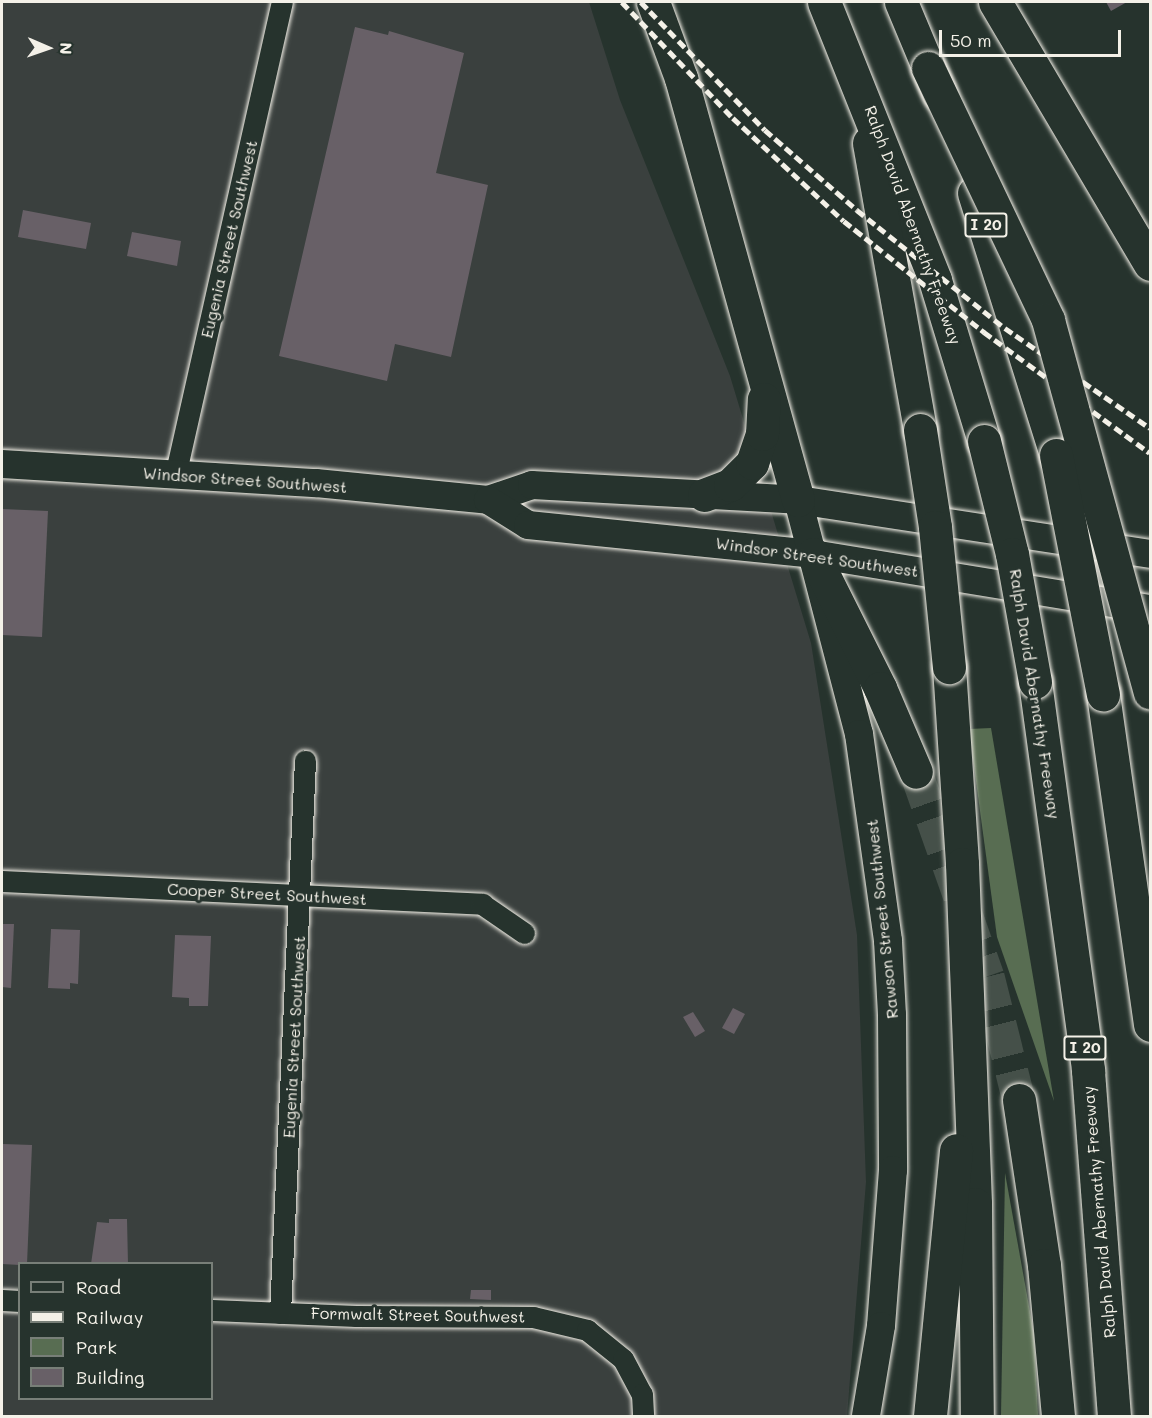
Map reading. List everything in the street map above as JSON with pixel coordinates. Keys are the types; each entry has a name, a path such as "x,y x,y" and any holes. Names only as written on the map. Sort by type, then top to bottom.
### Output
{"highway":[{"path":"653,2 681,78 798,500"},
{"name":"Ralph David Abernathy Freeway","path":"824,2 859,80 951,323 1012,554 1035,682 1088,1071 1114,1416"},
{"name":"I 20","path":"901,2 928,68 994,250 1056,454 1102,694 1150,1025"},
{"path":"995,2 1150,264"},
{"path":"928,68 1048,320 1150,692"},
{"path":"859,80 935,527 949,667 962,864 975,1204 977,1416"},
{"path":"704,495 730,485 755,456 764,420 761,367"},
{"path":"813,554 880,688 916,772"},
{"path":"930,1416 967,1038"},
{"path":"1020,1100 1044,1265 1058,1416"}],"street":[{"name":"Eugenia Street Southwest","path":"175,476 282,2"},
{"name":"Windsor Street Southwest","path":"2,464 316,483 488,500 532,485 798,500 1150,554"},
{"name":"Windsor Street Southwest","path":"488,500 528,525 813,554 1150,609"},
{"name":"Rawson Street Southwest","path":"798,500 859,734 871,803 890,983 894,1095 889,1242 866,1416"},
{"name":"Eugenia Street Southwest","path":"280,1313 301,896 305,761"},
{"name":"Cooper Street Southwest","path":"2,881 482,904 524,933"},
{"path":"2,1300 18,1300"},
{"name":"Formwalt Street Southwest","path":"213,1310 533,1317 586,1330 623,1359 642,1394 643,1416"}],"shaded area":[{"path":"2,2 589,2 620,100 730,376 811,643 857,935 866,1182 847,1416 2,1416"}],"green space":[{"path":"991,728 1054,1101 997,937 969,729"},
{"path":"1005,1173 1034,1334 1038,1416 1001,1416"}],"building":[{"path":"1106,2 1127,2 1111,11"},
{"path":"355,27 388,35 389,31 464,53 436,173 488,185 451,357 395,344 387,381 279,356"},
{"path":"23,210 91,223 86,249 18,237"},
{"path":"132,232 181,241 177,266 127,256"},
{"path":"2,509 48,511 42,637 2,635"},
{"path":"2,924 14,924 11,988 2,987"},
{"path":"51,929 80,930 78,984 70,983 70,989 48,988"},
{"path":"175,935 211,936 208,1006 189,1006 189,998 172,997"},
{"path":"733,1008 745,1014 734,1034 722,1028"},
{"path":"693,1012 705,1031 695,1037 683,1017"},
{"path":"3,1144 32,1145 27,1262 18,1262 18,1265 2,1264"},
{"path":"109,1219 127,1219 128,1262 91,1262 97,1222 109,1223"},
{"path":"471,1290 491,1290 491,1300 470,1299"}],"tunnel":[{"path":"916,772 988,976 1019,1100"}],"railway":[{"path":"622,2 733,118 844,221 984,332 1150,453"},
{"path":"641,2 765,130 857,210 1005,328 1150,428"}]}
